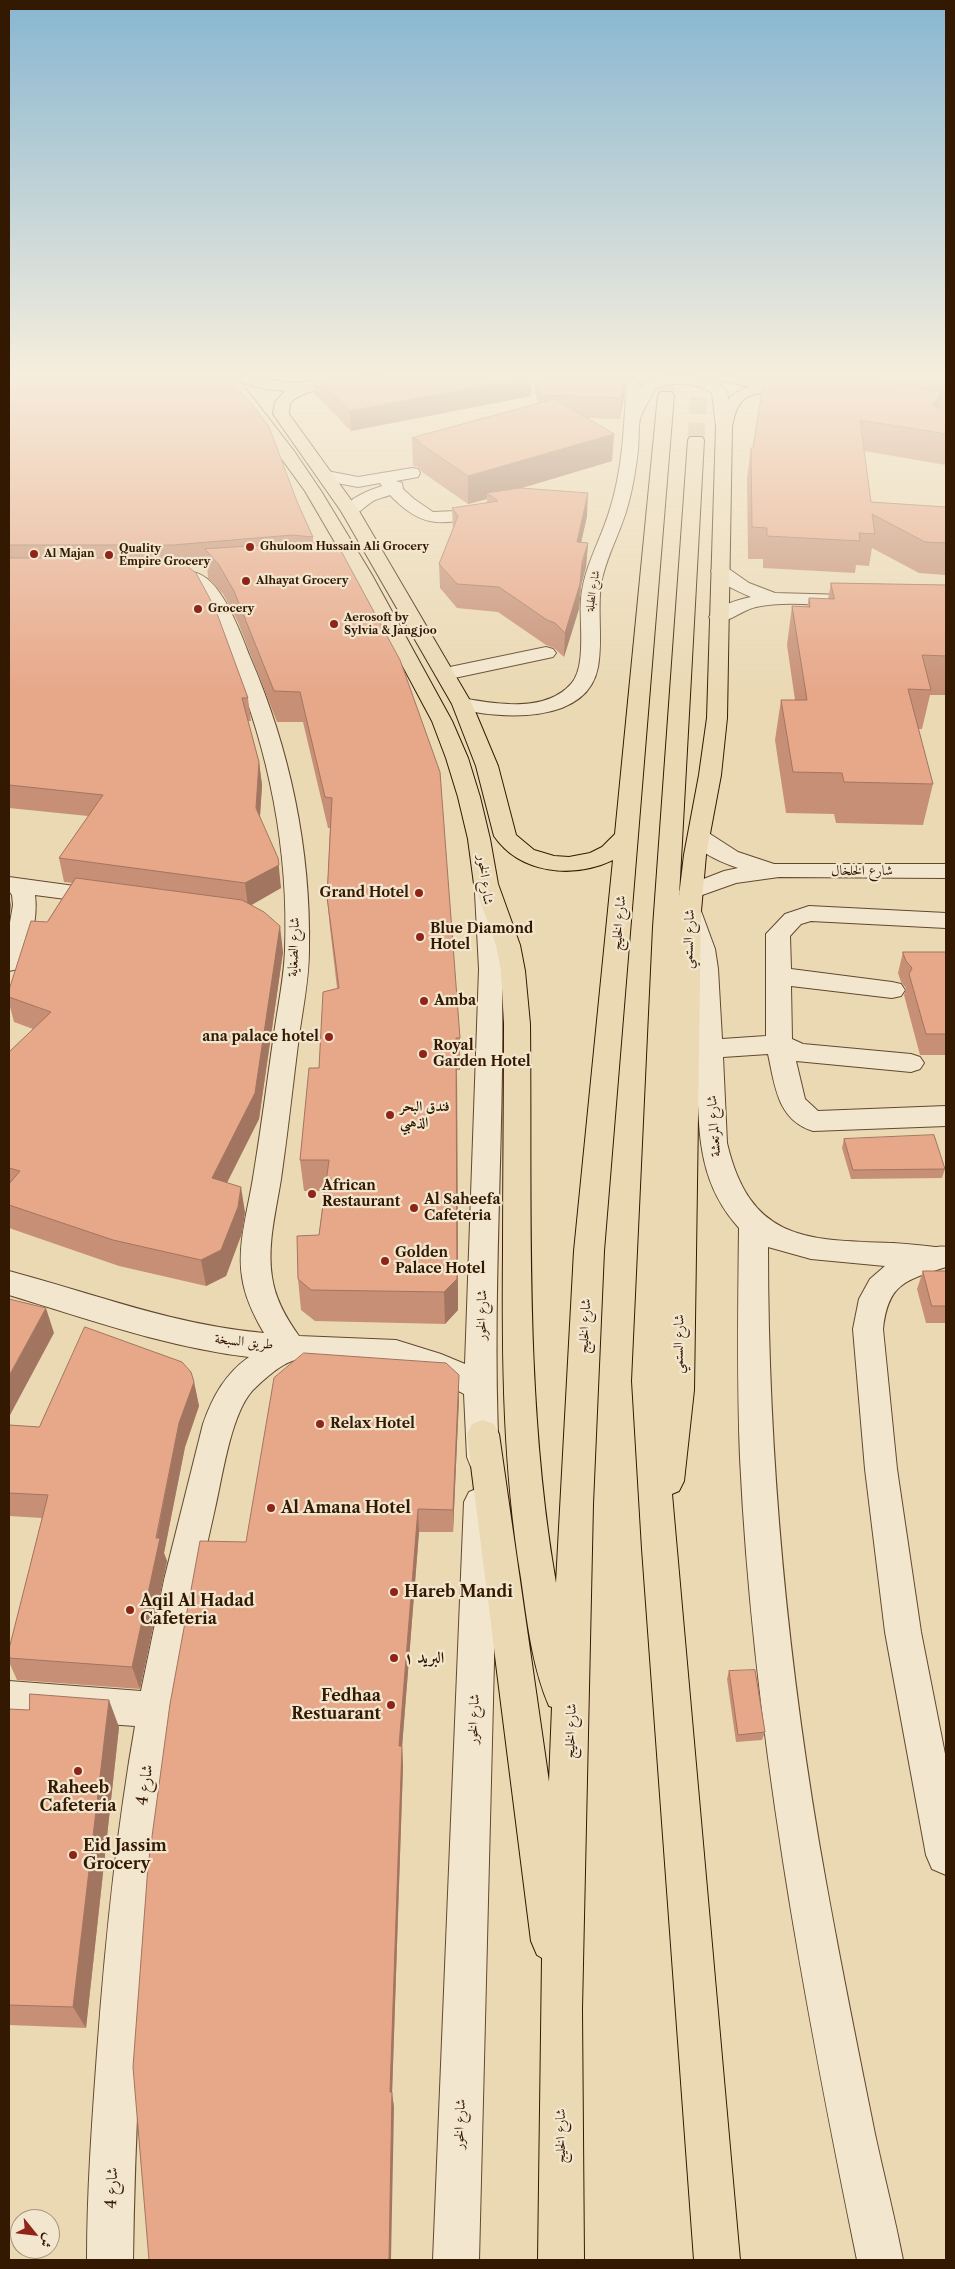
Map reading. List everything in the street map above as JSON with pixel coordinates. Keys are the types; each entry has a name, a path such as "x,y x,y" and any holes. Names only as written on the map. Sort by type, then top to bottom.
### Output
{"main road":[{"name":"شارع الخور","path":"306,483 363,575 446,730 469,797 479,839 486,884"},
{"path":"331,483 462,704 487,766 505,836 511,846 524,855 541,860 559,863 579,862 596,858 611,851 628,832"},
{"name":"شارع الخليج","path":"561,2260 561,2009 571,1733 576,1504 589,1250 658,483"},
{"path":"693,483 665,927 648,1381 659,1549 716,2260"},
{"name":"شارع الستمي","path":"659,1549 678,1390 690,901 717,718 722,483"},
{"path":"486,884 508,945 516,997 518,1348 521,1440 530,1530 546,1627 571,1733"},
{"path":"483,1434 561,2009"}],"street":[{"path":"350,512 360,501 396,483"},
{"path":"403,483 418,511 430,516 446,517 474,510 502,507"},
{"name":"شارع الطبلة","path":"462,704 484,709 529,709 549,705 566,698 579,688 585,680 589,662 589,620 592,582 624,492 625,483"},
{"path":"336,567 363,575"},
{"name":"شارع الضغاية","path":"213,570 165,573 196,579 206,590 228,628 248,671 264,717 278,768 288,823 295,883 296,950 275,1124 258,1242 257,1269 259,1288 273,1323 290,1347"},
{"path":"720,572 742,587 775,599"},
{"path":"719,617 742,604 775,599 860,601"},
{"path":"445,674 546,653"},
{"name":"شارع الخلخال","path":"699,837 714,849 733,859 755,866 779,870"},
{"name":"شارع الخلخال","path":"690,901 732,876 779,870 946,871"},
{"name":"شارع الخور","path":"456,2260 483,1434 480,1387 491,969 486,884"},
{"path":"14,885 121,899"},
{"path":"9,963 25,912 26,902 14,885"},
{"name":"شارع المرتعشة","path":"690,901 703,949 708,989 713,1143 717,1164 737,1206 754,1225 771,1236 791,1244 813,1248 945,1257"},
{"path":"946,920 809,913 793,919 778,934 779,1044 792,1101 799,1112 813,1121 946,1116"},
{"path":"279,931 286,936 296,950"},
{"path":"778,976 892,990"},
{"path":"710,1049 779,1044 799,1053 911,1063"},
{"path":"754,1225 752,1349 758,1492 773,1658 800,1855 843,2089 880,2260"},
{"path":"945,1257 921,1261 902,1269 887,1280 875,1294 868,1311 868,1329 881,1470 904,1632 946,1856"},
{"name":"طريق السبخة","path":"9,1284 172,1331 210,1339 290,1347 396,1354 419,1358 441,1366 480,1387"},
{"name":"شارع 4","path":"110,2260 117,2082 125,1964 136,1855 156,1710 187,1552 221,1421 230,1398 243,1380 255,1368 290,1347"},
{"path":"9,1699 156,1710"}],"building":[{"path":"9,483 290,483 313,537 292,535 173,545 9,545"},
{"path":"751,483 868,483 871,502 946,507 946,543 925,542 872,514 875,534 859,533 860,541 767,536 767,528 752,527"},
{"path":"521,488 588,493 577,542 588,543 582,562 580,584 565,633 555,623 547,620 499,587 457,584 439,564 458,516 452,508 498,501 487,493"},
{"path":"314,543 340,549 400,660 440,772 460,1038 456,1038 457,1279 444,1292 311,1290 298,1279 297,1236 319,1235 329,1160 300,1160 309,1068 319,1068 323,992 339,988 327,897 332,798 325,797 300,692 274,691 234,591 219,565 205,549"},
{"path":"9,558 173,558 182,562 196,573 215,608 248,698 242,698 259,762 256,808 278,858 279,865 245,883 59,858 103,795 9,785"},
{"path":"831,583 946,585 946,656 922,655 931,690 908,689 933,784 844,782 842,773 793,772 781,700 807,700 792,606 810,607 809,598 834,599"},
{"path":"76,878 242,900 264,912 280,926 255,1093 212,1178 241,1187 238,1207 221,1250 201,1260 113,1240 9,1205 9,1184 20,1171 9,1168 9,1052 51,1012 9,997 9,990 31,921 47,922"},
{"path":"903,952 946,952 946,1034 926,1034 909,974 912,968 906,961"},
{"path":"934,1135 945,1169 853,1170 844,1139"},
{"path":"923,1271 946,1271 946,1306 932,1306"},
{"path":"9,1299 46,1308 9,1376"},
{"path":"85,1327 182,1362 191,1372 194,1382 179,1423 156,1538 160,1538 132,1667 9,1658 9,1649 48,1495 9,1493 9,1425 39,1427"},
{"path":"304,1353 446,1363 459,1375 453,1510 418,1509 399,1746 402,1746 390,2092 392,2092 389,2260 149,2260 133,2067 148,1866 170,1704 200,1541 246,1542 274,1378"},
{"path":"755,1670 765,1732 738,1735 729,1671"},
{"path":"30,1694 109,1700 73,2007 9,2005 9,1709 29,1710"}],"place":[{"name":"Ghuloom Hussain Ali Grocery","path":"250,547"},
{"name":"Al Majan","path":"34,554"},
{"name":"Quality Empire Grocery","path":"109,555"},
{"name":"Alhayat Grocery","path":"246,581"},
{"name":"Grocery","path":"198,609"},
{"name":"Aerosoft by Sylvia & Jangjoo","path":"334,624"},
{"name":"Grand Hotel","path":"419,893"},
{"name":"Blue Diamond Hotel","path":"420,937"},
{"name":"Amba","path":"424,1001"},
{"name":"ana palace hotel","path":"329,1037"},
{"name":"Royal Garden Hotel","path":"423,1054"},
{"name":"فندق البحر الذهبي","path":"390,1115"},
{"name":"African Restaurant","path":"312,1194"},
{"name":"Al Saheefa Cafeteria","path":"414,1208"},
{"name":"Golden Palace Hotel","path":"385,1261"},
{"name":"Relax Hotel","path":"320,1424"},
{"name":"Al Amana Hotel","path":"271,1508"},
{"name":"Hareb Mandi","path":"394,1592"},
{"name":"Aqil Al Hadad Cafeteria","path":"130,1610"},
{"name":"البريد ١","path":"394,1658"},
{"name":"Fedhaa Restuarant","path":"391,1705"},
{"name":"Raheeb Cafeteria","path":"78,1771"},
{"name":"Eid Jassim Grocery","path":"73,1855"}]}
